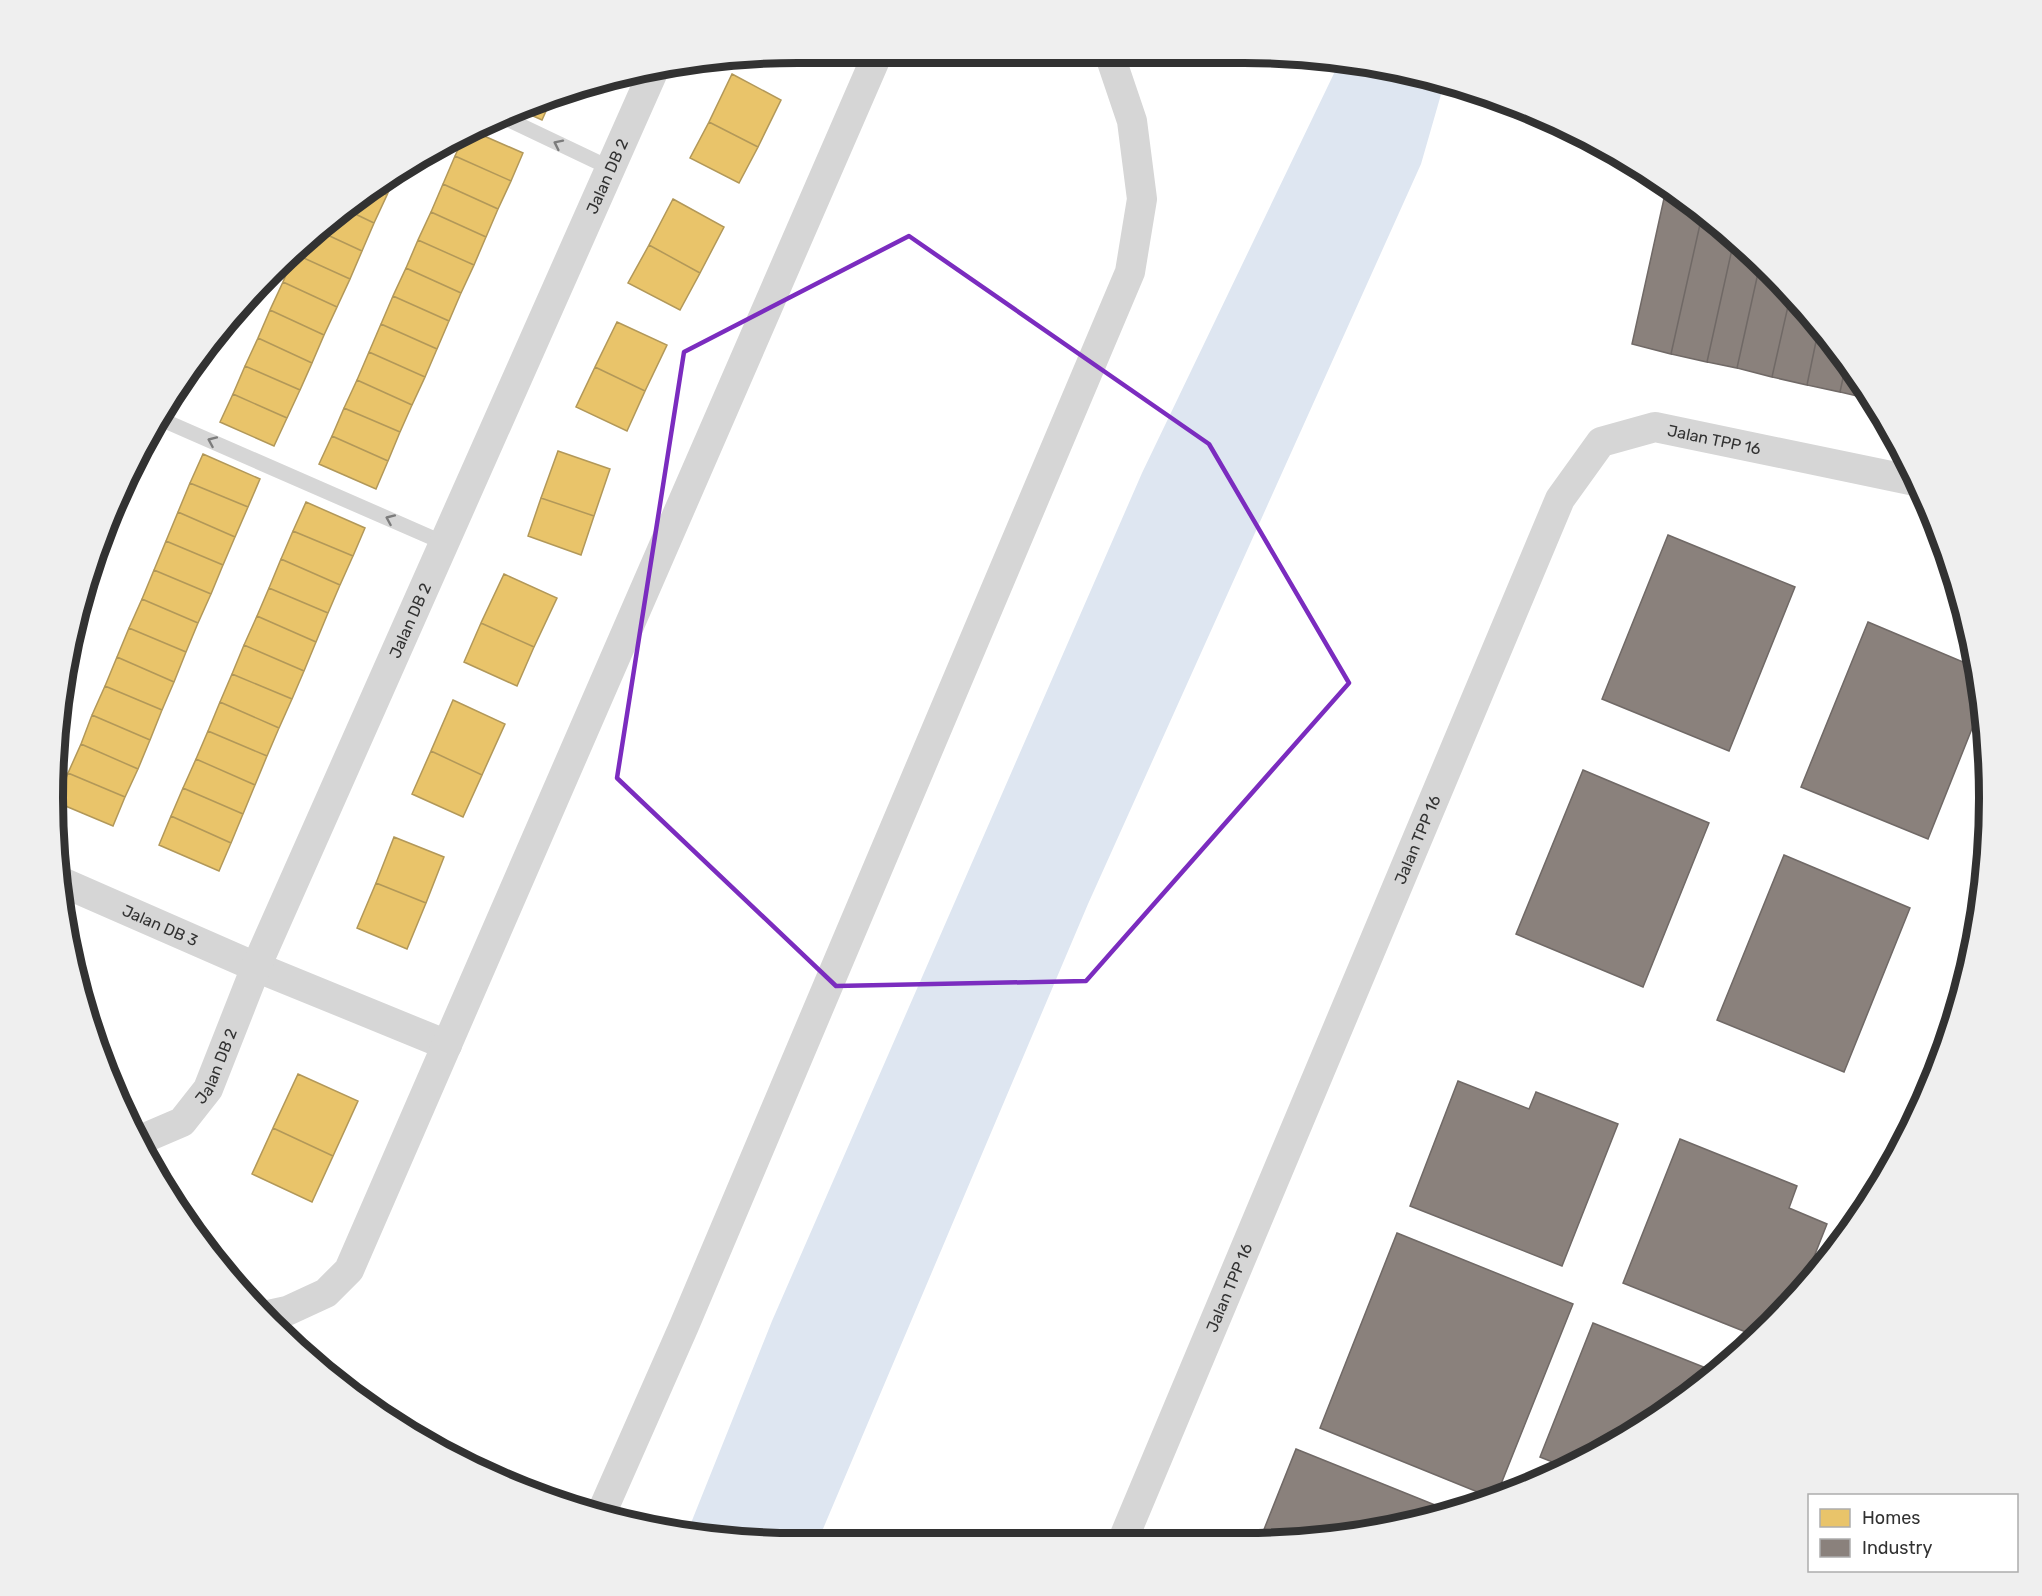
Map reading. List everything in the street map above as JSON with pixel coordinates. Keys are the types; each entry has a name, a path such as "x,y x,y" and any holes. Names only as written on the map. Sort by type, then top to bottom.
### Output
{"street":[{"path":"274,1314 287,1311 326,1293 350,1270 874,63"},
{"path":"604,1507 684,1326 1130,272 1142,199 1132,121 1112,63"},
{"name":"Jalan DB 2","path":"146,1137 182,1122 208,1089 256,967 650,78"},
{"name":"Jalan TPP 16","path":"1126,1533 1560,499 1601,442 1655,427 1906,479"},
{"name":"Jalan DB 3","path":"68,885 256,967 447,1046"}],"lane":[{"path":"512,121 610,168"},
{"path":"166,422 444,543"}],"highlighted area":[{"path":"909,236 1209,444 1349,683 1086,981 836,986 617,778 684,352"}],"shaded area":[{"path":"1336,69 1387,77 1442,90 1421,164 1088,904 821,1533 750,1531 690,1525 772,1321 1142,473"}],"building: Homes":[{"path":"732,74 781,100 758,147 709,122"},
{"path":"548,107 542,120 529,114"},
{"path":"709,122 758,147 739,183 690,158"},
{"path":"482,135 523,153 511,181 455,156 460,146"},
{"path":"455,156 511,181 498,209 443,184"},
{"path":"443,184 498,209 486,237 431,212"},
{"path":"391,186 387,195 382,193"},
{"path":"382,193 387,195 374,223 354,213"},
{"path":"673,199 724,227 700,273 649,245"},
{"path":"431,212 486,237 474,265 418,240"},
{"path":"354,213 374,223 362,251 326,234"},
{"path":"326,234 362,251 350,279 301,257"},
{"path":"418,240 474,265 461,293 406,268"},
{"path":"649,245 700,273 680,310 628,283"},
{"path":"301,257 350,279 337,307 283,282 289,267"},
{"path":"406,268 461,293 449,321 393,296"},
{"path":"283,282 337,307 324,335 270,310"},
{"path":"393,296 449,321 437,349 381,324"},
{"path":"270,310 324,335 312,363 258,338"},
{"path":"617,322 667,345 645,391 595,367"},
{"path":"381,324 437,349 425,377 369,352"},
{"path":"258,338 312,363 300,390 245,366"},
{"path":"369,352 425,377 412,405 357,380"},
{"path":"245,366 300,390 287,418 233,394"},
{"path":"595,367 645,391 627,431 576,407"},
{"path":"357,380 412,405 400,432 344,408"},
{"path":"233,394 287,418 274,446 220,422"},
{"path":"344,408 400,432 388,461 332,436"},
{"path":"332,436 388,461 376,489 319,464"},
{"path":"558,451 610,469 594,516 541,498"},
{"path":"203,454 260,479 248,507 190,483"},
{"path":"190,483 248,507 235,537 178,512"},
{"path":"541,498 594,516 581,555 528,536"},
{"path":"306,502 365,528 353,556 293,531"},
{"path":"178,512 235,537 223,565 166,541"},
{"path":"293,531 353,556 340,585 281,559"},
{"path":"166,541 223,565 211,594 154,570"},
{"path":"281,559 340,585 328,613 269,588"},
{"path":"154,570 211,594 198,623 142,599"},
{"path":"504,574 557,598 534,647 481,623"},
{"path":"269,588 328,613 316,642 257,616"},
{"path":"142,599 198,623 186,652 129,628"},
{"path":"257,616 316,642 304,671 244,645"},
{"path":"481,623 534,647 517,686 464,662"},
{"path":"129,628 186,652 174,682 117,657"},
{"path":"244,645 304,671 292,699 232,674"},
{"path":"117,657 174,682 162,710 105,686"},
{"path":"232,674 292,699 279,728 220,702"},
{"path":"105,686 162,710 150,740 92,715"},
{"path":"453,700 505,724 482,775 431,751"},
{"path":"220,702 279,728 267,756 208,731"},
{"path":"92,715 150,740 138,769 81,744"},
{"path":"208,731 267,756 255,785 196,759"},
{"path":"81,744 138,769 125,797 68,773"},
{"path":"431,751 482,775 463,817 412,794"},
{"path":"196,759 255,785 243,814 183,788"},
{"path":"68,773 125,797 113,826 63,805 64,784"},
{"path":"183,788 243,814 231,843 171,816"},
{"path":"171,816 231,843 219,871 159,845"},
{"path":"394,837 444,857 426,903 376,883"},
{"path":"376,883 426,903 407,949 357,928"},
{"path":"298,1074 358,1101 333,1156 273,1128"},
{"path":"273,1128 333,1156 312,1202 252,1174"}],"building: Industry":[{"path":"1665,196 1700,222 1671,354 1632,344"},
{"path":"1700,222 1732,248 1707,362 1671,354"},
{"path":"1732,248 1758,272 1737,368 1707,362"},
{"path":"1758,272 1789,304 1772,377 1737,368"},
{"path":"1789,304 1817,338 1807,385 1772,377"},
{"path":"1817,338 1844,374 1840,392 1807,385"},
{"path":"1844,374 1859,396 1840,392"},
{"path":"1668,535 1795,587 1729,751 1602,699"},
{"path":"1868,622 1966,663 1975,722 1928,839 1801,787"},
{"path":"1583,770 1709,823 1643,987 1516,934"},
{"path":"1784,855 1910,908 1844,1072 1717,1020"},
{"path":"1458,1081 1529,1109 1536,1092 1618,1124 1562,1266 1410,1206"},
{"path":"1680,1139 1797,1186 1789,1208 1827,1224 1810,1266 1748,1333 1623,1283"},
{"path":"1397,1233 1573,1304 1500,1486 1481,1493 1320,1428"},
{"path":"1593,1323 1707,1368 1612,1435 1555,1463 1540,1457"},
{"path":"1296,1449 1439,1507 1340,1527 1263,1532"}]}
